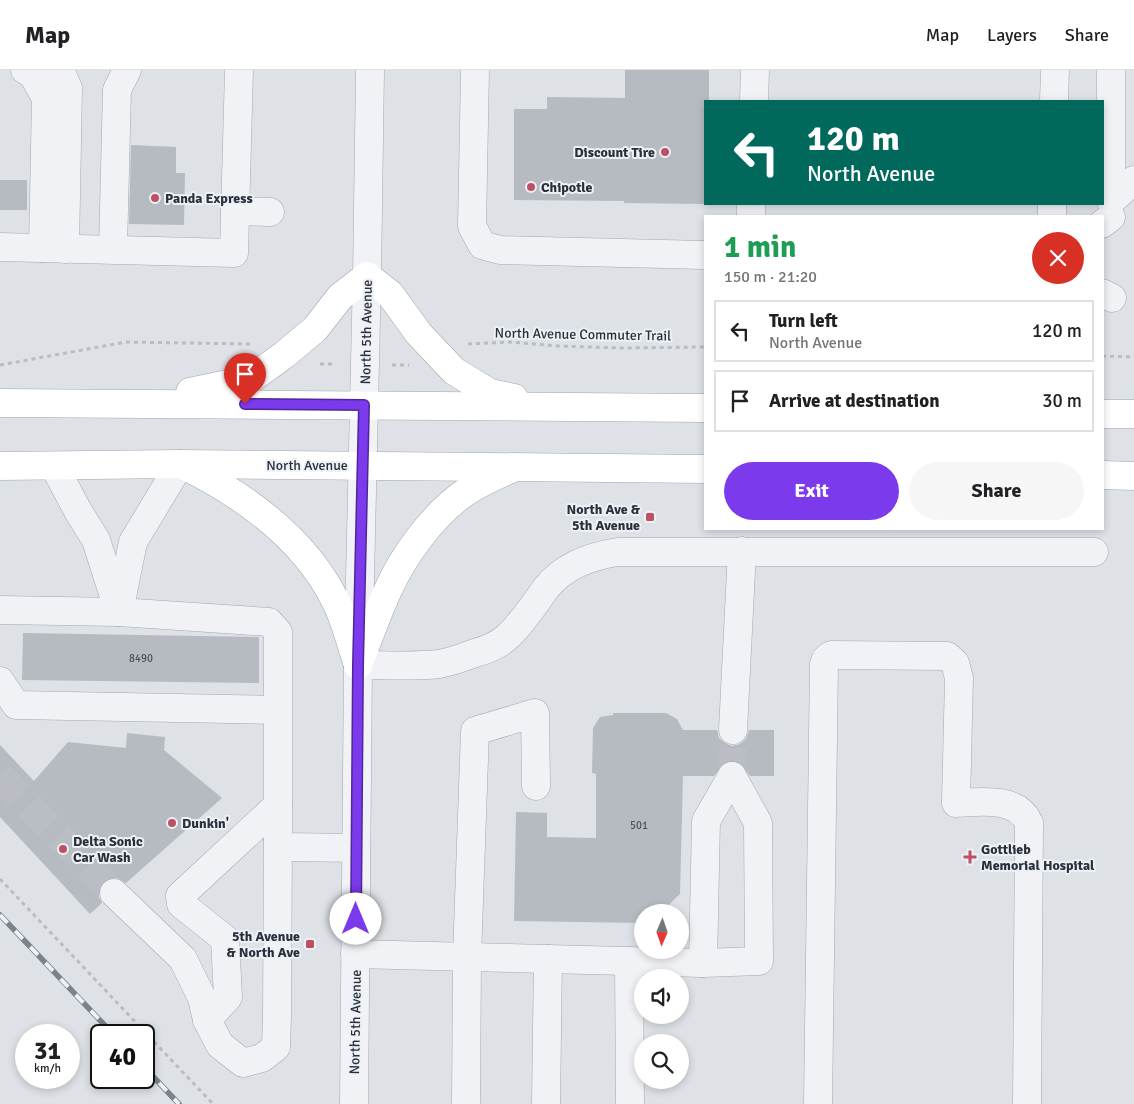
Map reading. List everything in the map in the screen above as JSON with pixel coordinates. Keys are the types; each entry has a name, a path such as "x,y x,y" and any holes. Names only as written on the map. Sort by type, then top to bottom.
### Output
{"main road":[{"path":"125,403 216,388 251,379 284,356 315,329 340,297 367,276 390,294 419,334 454,371 490,393 552,406"},
{"path":"0,402 704,408"},
{"path":"1104,414 1134,414"},
{"path":"180,464 261,511 287,534 316,568 337,604 358,665"},
{"name":"North Avenue","path":"0,466 180,464 704,469"},
{"path":"358,665 388,589 409,553 434,520 463,494 495,476 518,467"},
{"path":"1104,475 1134,476"}],"street":[{"path":"25,70 33,75 46,98 54,248"},
{"path":"54,248 68,88 60,70"},
{"path":"113,249 117,90 127,70"},
{"path":"0,247 234,253 239,70"},
{"name":"North 5th Avenue","path":"354,1104 358,665 370,70"},
{"path":"475,70 472,226 482,245 500,250 704,255"},
{"path":"754,100 755,70"},
{"path":"1054,100 1055,70"},
{"path":"1111,70 1111,201 1134,180"},
{"path":"235,211 270,212"},
{"path":"119,612 133,542 180,464"},
{"path":"54,466 96,540 119,612"},
{"path":"358,665 414,666 440,664 483,651 505,639 532,610 548,586 560,574 577,563 597,555 640,551 1094,552"},
{"path":"733,730 742,551"},
{"path":"0,610 119,612 269,622 278,632 278,1016 276,1047 262,1058 243,1063 220,1045 207,1020 202,998 184,958 114,893"},
{"path":"818,1104 824,664 831,655 947,656 955,663 960,678 956,803 1001,803 1016,808 1025,814 1029,823 1027,1104"},
{"path":"0,681 16,705 277,710"},
{"path":"466,1104 467,957 474,731 535,714 536,786"},
{"path":"356,954 703,963 759,961 758,823 732,776 706,820 703,963"},
{"path":"207,1020 228,997 225,939 181,904 180,896 278,805"},
{"path":"278,839 286,847 356,848"},
{"path":"546,1104 548,959"},
{"path":"629,961 630,1104"}],"path":[{"path":"0,366 126,342 248,343 255,345"},
{"name":"North Avenue Commuter Trail","path":"460,344 510,342 623,348 704,346"},
{"path":"1104,356 1134,357"},
{"path":"0,879 213,1104"}],"building":[{"path":"625,70 709,70 709,100 704,100 704,204 514,200 514,109 547,109 547,97 625,98"},
{"name":"Panda Express","path":"131,145 176,147 176,173 185,173 184,225 129,224"},
{"path":"0,180 27,180 27,210 0,210"},
{"path":"23,633 259,637 259,683 22,680"},
{"path":"613,713 666,713 677,719 683,730 717,730 719,738 732,746 740,744 746,739 749,730 774,730 774,776 750,776 740,763 732,760 724,763 714,776 683,776 680,894 669,904 634,904 634,923 514,921 516,812 547,813 547,837 596,838 596,774 592,773 593,728 600,717 613,715"},
{"path":"127,733 165,737 164,750 222,798 126,883 117,878 110,878 103,882 99,890 99,897 102,903 90,914 0,817 0,745 34,781 68,742 126,748"}],"tunnel":[{"path":"732,776 733,730"},
{"path":"0,776 114,893"}],"railway":[{"path":"0,915 104,1024"},
{"path":"155,1079 179,1104"}],"place":[{"name":"Discount Tire","path":"665,152"},
{"name":"Chipotle","path":"531,187"},
{"name":"Panda Express","path":"155,198"},
{"name":"North Ave & 5th Avenue","path":"650,517"},
{"name":"Dunkin'","path":"172,823"},
{"name":"Delta Sonic Car Wash","path":"63,849"},
{"name":"Gottlieb Memorial Hospital","path":"970,857"},
{"name":"5th Avenue & North Ave","path":"310,944"}],"route":[{"path":"245,404 364,405 358,665 356,919"}]}
